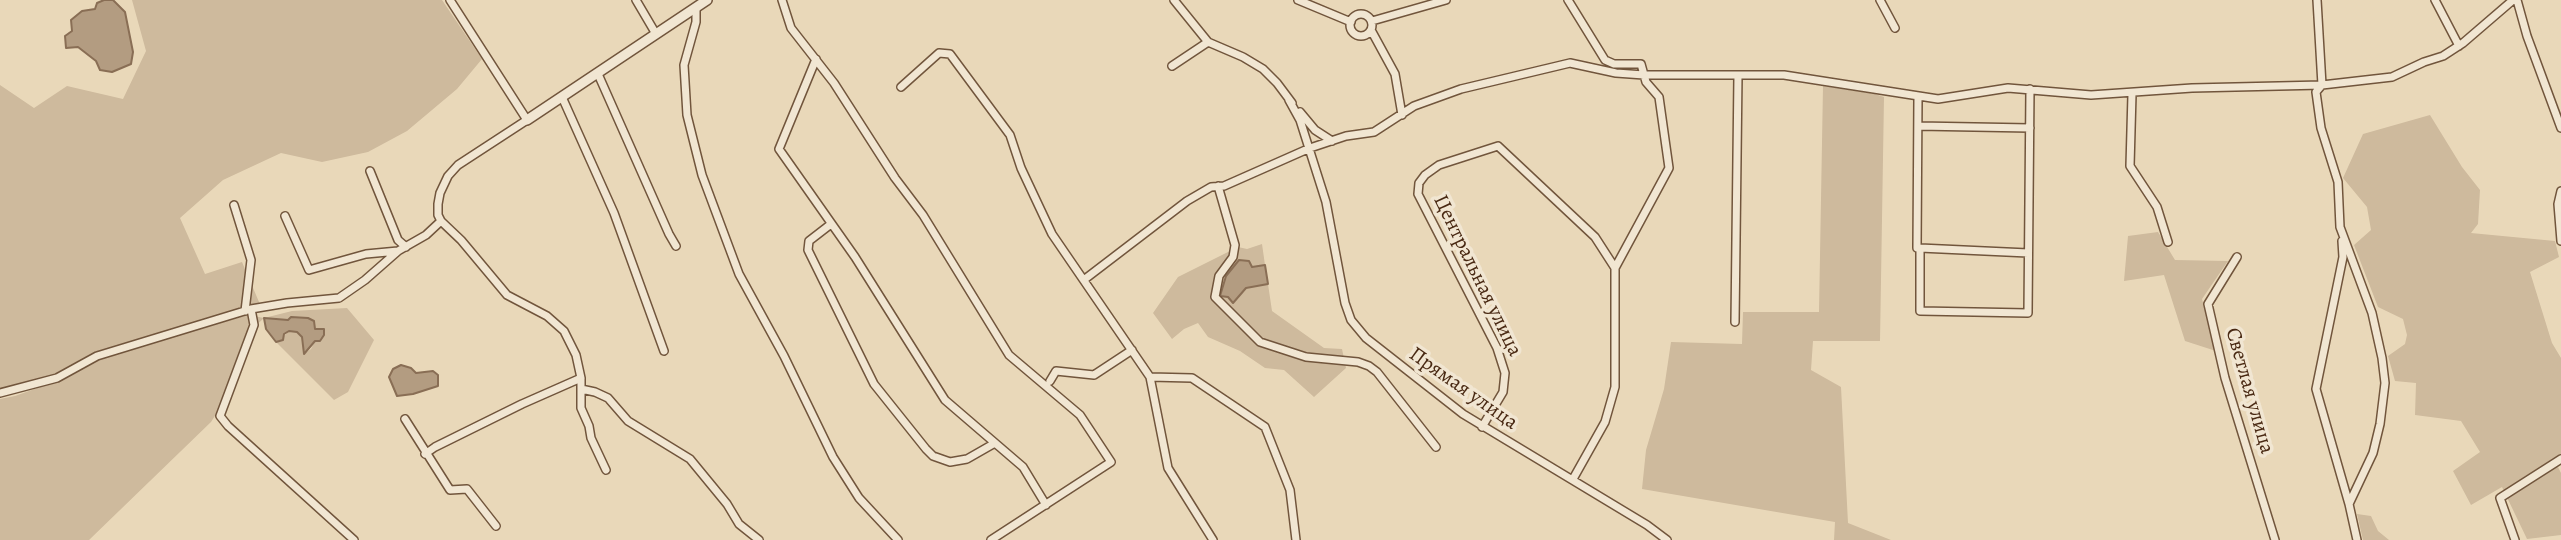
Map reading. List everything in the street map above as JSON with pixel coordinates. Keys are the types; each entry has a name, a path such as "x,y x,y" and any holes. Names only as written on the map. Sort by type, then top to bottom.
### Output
{"street":[{"path":"450,0 527,120"},
{"path":"636,0 656,34"},
{"path":"606,470 581,408 581,378 576,355 564,331 547,316 507,295 461,240 441,221 438,215 440,193 448,176 458,165 707,0"},
{"path":"782,0 791,28 834,83 895,178 923,215 1009,355 1080,415 1111,462 991,540"},
{"path":"1174,0 1208,42 1263,69 1277,82 1315,130 1332,141"},
{"path":"1298,0 1350,22"},
{"path":"1372,21 1446,0"},
{"path":"1569,0 1605,60 1614,64 1641,64 1646,82 1660,97 1669,168 1615,268 1615,387 1605,422 1573,480"},
{"path":"1880,0 1895,28"},
{"path":"2317,0 2322,85 2316,92 2322,128 2338,182 2343,257 2316,390 2357,540"},
{"path":"2435,0 2459,46"},
{"path":"1084,279 1187,201 1211,187 1310,148 1374,132 1413,106 1461,89 1570,63 1616,73 1644,75 1784,75 1938,99 1991,89 2030,89 2073,95 2132,94 2192,88 2322,85 2392,77 2443,56 2515,0 2561,128"},
{"path":"696,9 696,22 684,65 687,115 702,175 739,274 784,356 832,457 859,498 898,540"},
{"path":"1350,22 1354,16 1361,14 1372,21 1371,30 1395,74 1402,115"},
{"path":"1350,22 1353,32 1359,36 1366,35 1371,30"},
{"path":"1172,66 1208,42"},
{"path":"901,87 939,53 950,54 1010,135 1021,168 1046,222 1150,377 1168,468 1213,540"},
{"path":"816,59 779,149 855,257 945,400 1023,467 1046,505"},
{"path":"598,74 676,246"},
{"path":"1735,322 1738,75"},
{"path":"1920,248 1920,311 2028,313 2030,89"},
{"path":"2132,94 2130,166 2157,207 2168,242"},
{"path":"562,97 621,232 664,351"},
{"path":"1918,97 1917,248 2028,253"},
{"name":"Прямая улица","path":"1289,100 1300,120 1326,202 1345,303 1351,320 1366,338 1385,356 1482,427 1647,525 1667,540"},
{"path":"1918,126 2030,128"},
{"name":"Центральная улица","path":"1482,427 1506,383 1503,362 1418,194 1419,183 1424,175 1439,165 1498,146 1595,237 1615,268"},
{"path":"370,171 402,249"},
{"path":"1218,186 1235,245 1233,257 1219,276 1215,297 1243,328 1260,342 1306,357 1358,362 1377,372 1436,447"},
{"path":"2561,191 2558,204 2561,241"},
{"path":"234,205 251,260 248,310 254,325 220,415 222,420 354,540"},
{"path":"285,216 309,270 366,254 402,249"},
{"path":"0,393 57,378 96,356 248,310 339,298 402,249 426,235 441,221"},
{"path":"831,224 809,241 807,250 874,384 933,456 950,462 967,459 995,443"},
{"path":"2340,226 2372,313 2385,383 2373,453 2349,504"},
{"name":"Светлая улица","path":"2237,257 2208,304 2225,378 2275,540"},
{"path":"1050,381 1056,371 1094,374 1132,350"},
{"path":"1150,377 1192,378 1265,427 1290,490 1296,540"},
{"path":"425,454 581,378"},
{"path":"580,389 608,398 628,421 690,459 727,504 739,524 759,540"},
{"path":"405,419 450,490 467,489 496,526"},
{"path":"2515,540 2500,498 2561,459"}],"shaded area":[{"path":"113,0 125,12 133,52 131,64 112,72 100,70 96,61 78,47 66,48 65,36 72,31 71,20 82,11 95,9 97,3"},
{"path":"132,0 442,0 482,59 457,89 407,131 368,152 322,162 281,153 223,180 180,218 205,274 242,262 262,309 237,313 95,352 67,369 34,383 0,390 0,85 34,108 67,86 123,99 146,51"},
{"path":"1823,86 1884,97 1880,341 1813,341 1811,370 1841,387 1848,523 1891,540 1834,540 1835,522 1642,489 1646,450 1664,389 1671,342 1742,344 1743,312 1819,312"},
{"path":"2430,115 2462,167 2480,190 2478,224 2471,233 2555,241 2559,257 2530,272 2552,343 2561,358 2561,459 2556,463 2561,473 2561,535 2527,539 2502,487 2471,505 2453,471 2480,452 2461,421 2415,415 2416,383 2395,381 2388,356 2405,344 2407,335 2403,319 2378,307 2354,245 2371,230 2367,207 2343,178 2363,134"},
{"path":"2158,232 2175,260 2228,261 2202,299 2216,351 2185,341 2164,275 2124,281 2128,236"},
{"path":"1262,244 1265,265 1252,267 1246,288 1268,284 1272,311 1324,348 1342,349 1346,368 1314,397 1284,370 1265,368 1240,351 1208,337 1198,323 1184,329 1172,339 1153,313 1178,277 1238,247 1247,249"},
{"path":"1239,260 1249,261 1252,267 1265,265 1268,284 1246,288 1233,303 1228,297 1220,296 1226,276"},
{"path":"347,308 374,340 348,392 334,400 276,342 283,340 289,331 297,332 302,337 304,354 311,349 315,341 315,329 288,320 264,318 292,311"},
{"path":"248,315 264,318 249,332 218,411 211,422 89,540 0,540 0,399 60,380 97,359"},
{"path":"291,317 308,318 314,321 315,329 324,329 320,341 315,341 304,354 302,337 297,332 289,331 284,334 283,340 276,342 266,329 264,318 288,320"},
{"path":"401,365 416,373 433,371 438,375 438,386 397,396 389,377 393,369"},
{"path":"2357,514 2371,516 2378,531 2389,540 2363,540"}]}
